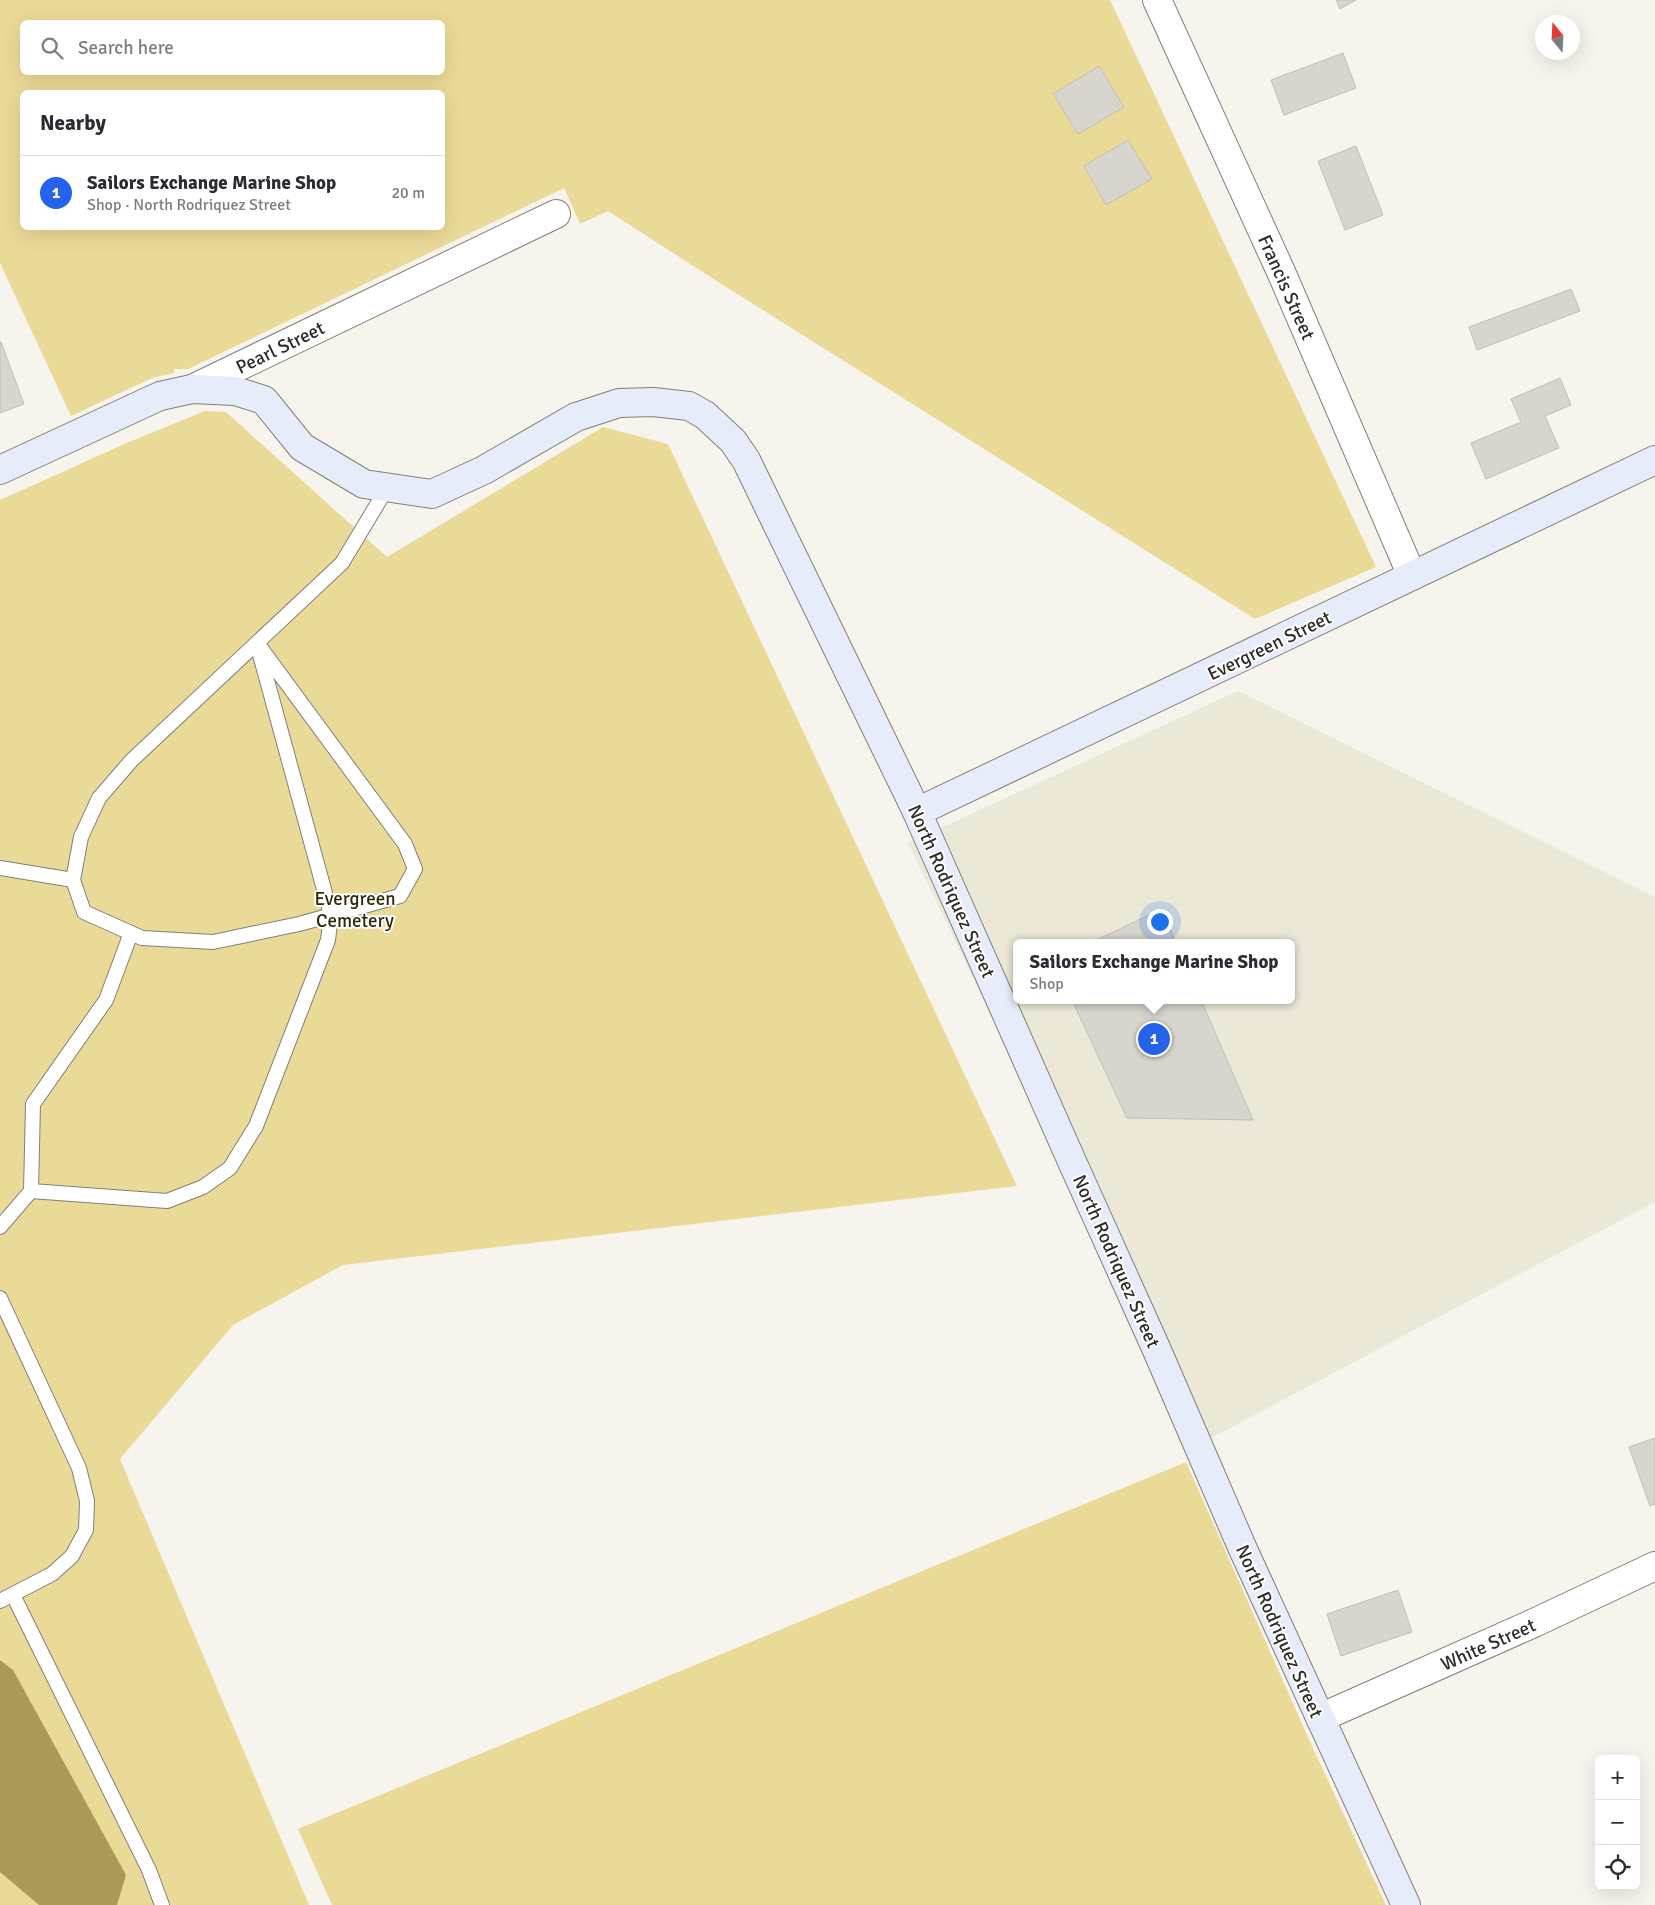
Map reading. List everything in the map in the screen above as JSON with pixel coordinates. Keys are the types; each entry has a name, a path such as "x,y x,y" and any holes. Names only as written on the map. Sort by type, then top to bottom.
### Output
{"street":[{"name":"Francis Street","path":"1157,0 1282,274 1412,576"},
{"name":"Pearl Street","path":"0,470 160,396 192,390 556,214"},
{"name":"North Rodriquez Street","path":"192,390 235,391 264,400 302,447 364,484 432,494 484,470 576,417 619,403 653,402 689,406 705,415 733,441 746,460 917,812 1156,1348 1242,1547 1406,1905"},
{"name":"Evergreen Street","path":"917,812 1655,460"},
{"name":"White Street","path":"1320,1718 1534,1623 1655,1566"}],"lane":[{"path":"257,643 405,844 415,869 400,896 331,915 213,942 142,938 84,912 73,880 81,837 100,798 132,760 342,563 387,488"},
{"path":"31,1191 167,1202 202,1188 230,1168 256,1126 328,940 331,915 257,643"},
{"path":"0,868 73,880"},
{"path":"0,1227 31,1191 33,1104 106,1000 131,933"},
{"path":"0,1298 79,1468 87,1501 86,1530 72,1556 52,1574 6,1598 149,1870 162,1905"}],"shaded area":[{"path":"1238,691 1655,897 1655,1202 1198,1445 908,843"},
{"path":"0,1660 13,1670 126,1875 117,1905 39,1905 0,1872"}],"green space":[{"path":"0,0 1110,0 1376,567 1255,619 608,211 580,224 564,188 188,369 174,369 174,373 152,378 71,416 0,263"},
{"name":"Evergreen Cemetery","path":"205,411 226,412 387,557 603,427 668,444 1017,1186 343,1265 233,1325 120,1459 309,1905 0,1905 0,500 129,442"},
{"path":"1186,1462 1311,1744 1386,1905 332,1905 298,1829"}],"building":[{"path":"1336,0 1356,0 1340,9"},
{"path":"1343,53 1356,88 1284,115 1271,80"},
{"path":"1099,66 1124,107 1078,134 1053,94"},
{"path":"1128,140 1152,179 1106,205 1084,166"},
{"path":"1356,146 1383,215 1345,230 1318,161"},
{"path":"1571,289 1580,311 1477,350 1469,327"},
{"path":"0,342 24,404 0,413"},
{"path":"1560,378 1571,405 1545,416 1559,448 1486,479 1471,443 1521,422 1511,399"},
{"path":"1162,909 1174,939 1098,939"},
{"path":"1074,1004 1203,1004 1253,1120 1127,1118"},
{"path":"1655,1438 1655,1504 1650,1506 1629,1447"},
{"path":"1398,1590 1412,1632 1341,1656 1327,1614"}],"place":[{"name":"Sailors Exchange Marine Shop","path":"1154,1039"}]}
